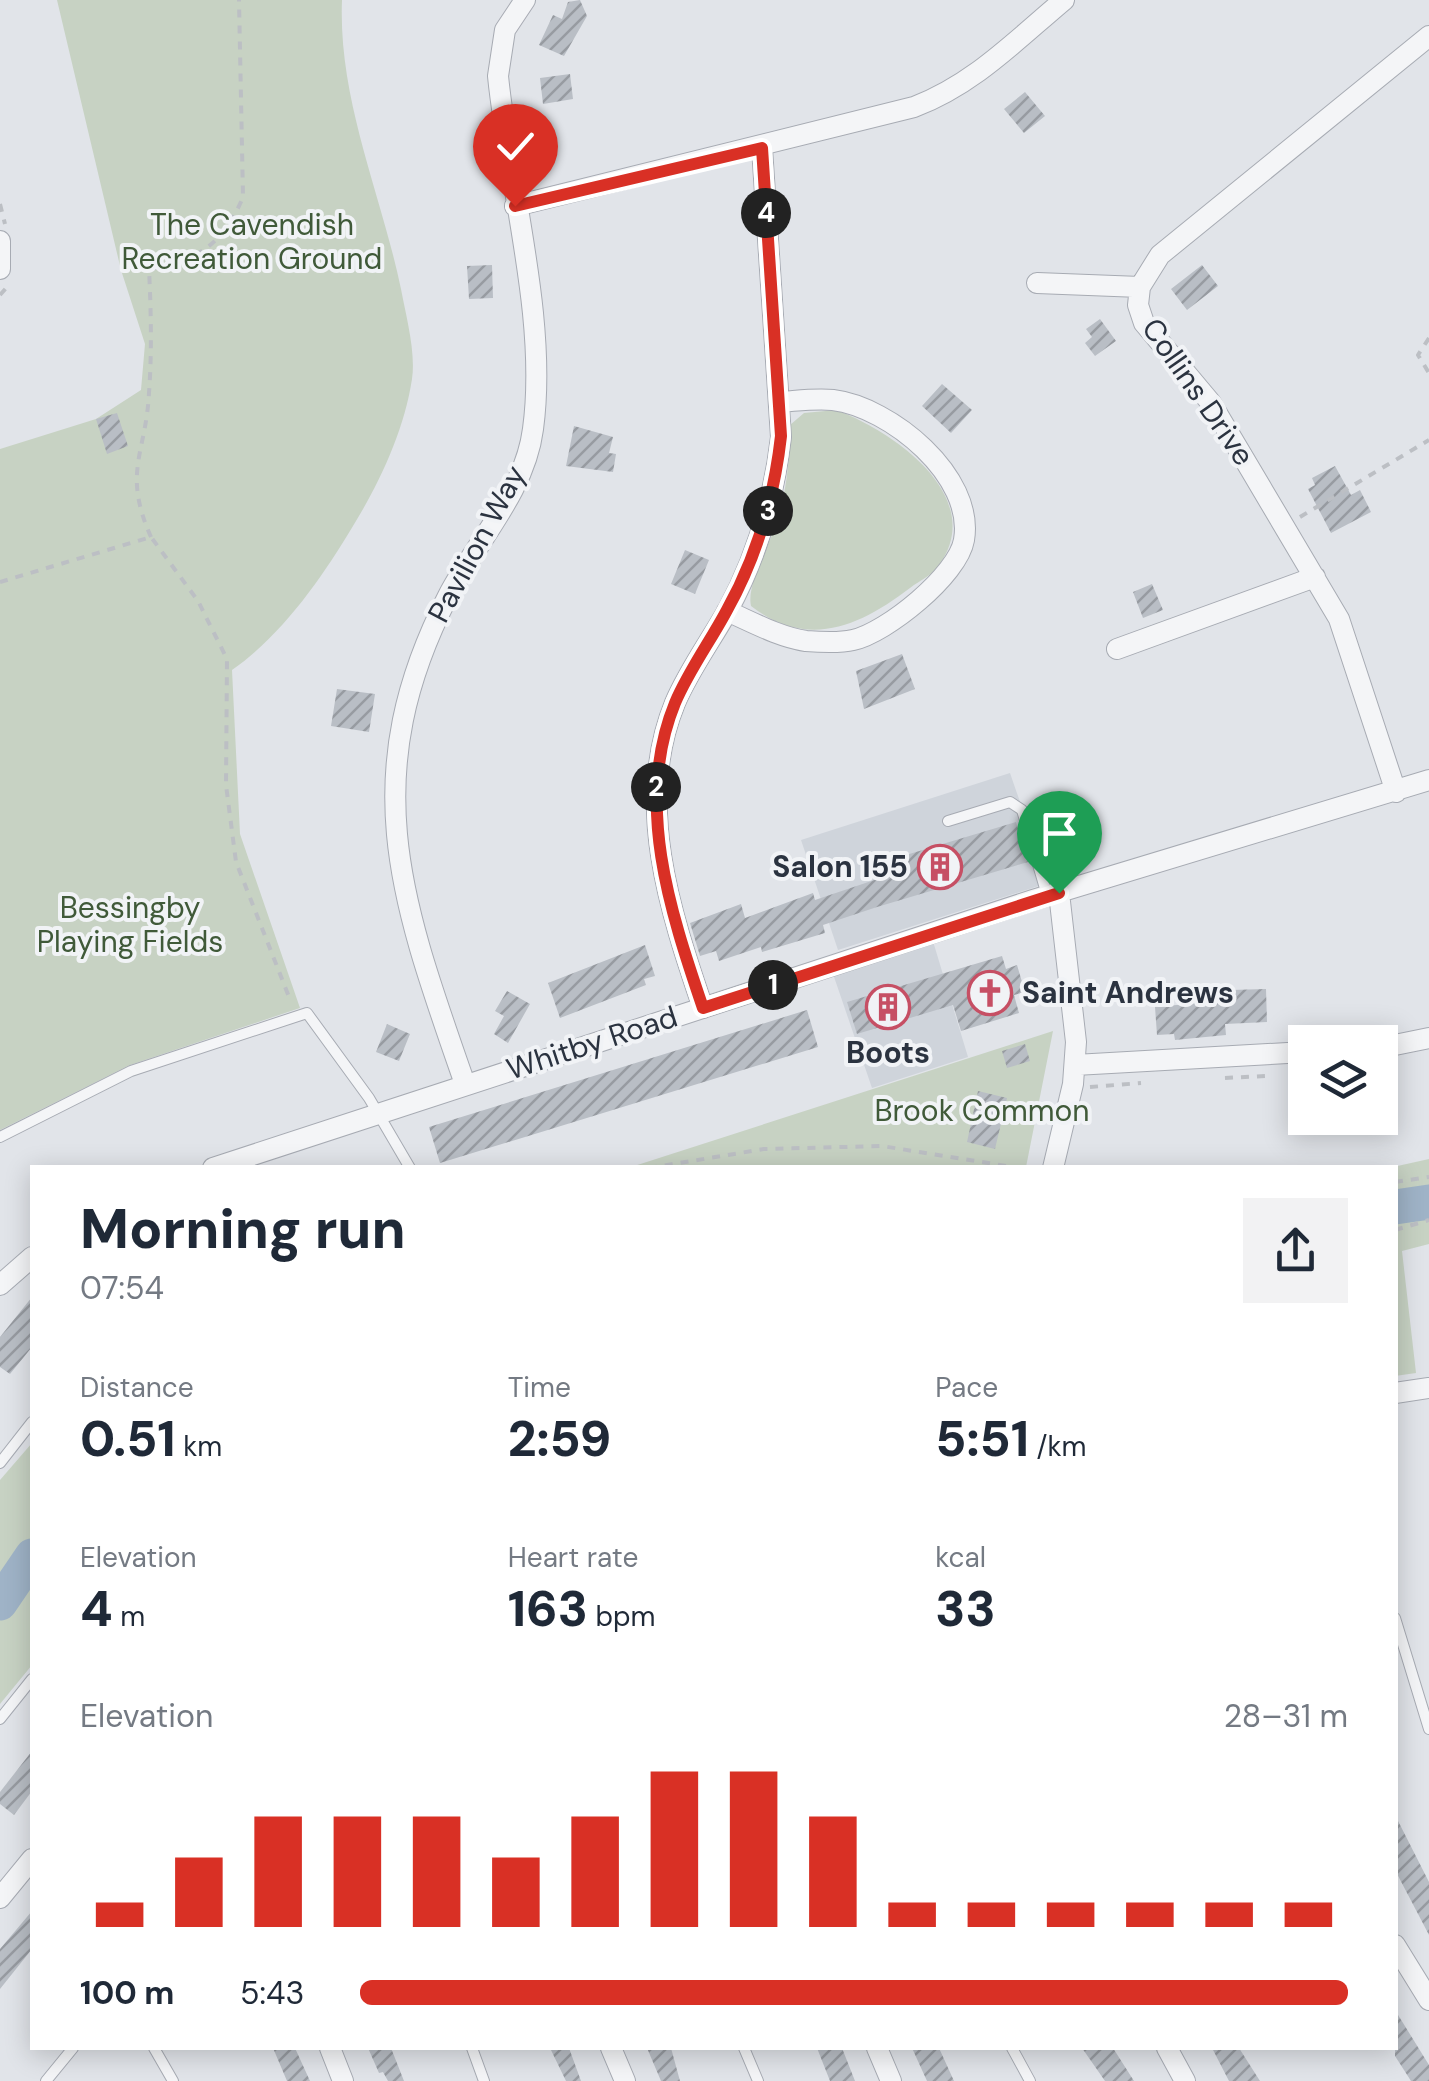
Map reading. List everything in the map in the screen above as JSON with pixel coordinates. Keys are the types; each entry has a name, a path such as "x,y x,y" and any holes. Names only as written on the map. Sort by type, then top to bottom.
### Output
{"street":[{"name":"Pavilion Way","path":"465,1084 400,880 392,811 411,682 450,591 512,491 533,433 537,376 498,76 505,30 526,0"},
{"path":"515,206 762,148 947,94 977,76 1064,0"},
{"name":"Collins Drive","path":"1396,792 1339,619 1211,404 1144,323 1140,287 1160,255 1429,36"},
{"path":"703,1008 664,878 656,784 675,704 727,611 760,540 781,436 762,148"},
{"path":"0,242 0,269"},
{"path":"1037,283 1140,287"},
{"path":"727,611 806,641 853,640 893,619 924,595 951,569 964,542 964,512 953,485 902,433 874,412 833,400 779,402"},
{"path":"1117,649 1315,577"},
{"name":"Whitby Road","path":"222,1165 1053,894 1429,780"},
{"path":"1053,894 1075,1065 1054,1165"},
{"path":"1398,1044 1429,1038"},
{"path":"1075,1065 1288,1053"},
{"path":"0,1285 30,1260"},
{"path":"1398,1392 1429,1388"},
{"path":"0,1898 30,1861"},
{"path":"1398,1950 1429,2000"},
{"path":"331,2050 344,2081"},
{"path":"612,2050 625,2081"},
{"path":"879,2050 891,2081"},
{"path":"1168,2050 1185,2081"}],"lane":[{"path":"948,820 1010,802 1022,810 1053,894"},
{"path":"0,1137 131,1071 307,1014 377,1113 408,1165"},
{"path":"0,1463 30,1425"},
{"path":"1398,1628 1429,1728"},
{"path":"0,1718 30,1681"},
{"path":"46,2081 71,2050"},
{"path":"155,2050 173,2081"},
{"path":"473,2050 484,2081"},
{"path":"745,2050 758,2081"},
{"path":"1013,2050 1030,2081"}],"path":[{"path":"239,0 243,196 234,219 204,254 183,264 148,269 149,399 137,454 136,493 150,538 198,601 227,660 226,786 236,862 292,1003 307,1014"},
{"path":"1429,338 1418,355 1429,373"},
{"path":"1286,525 1429,440"},
{"path":"0,582 150,538"},
{"path":"667,1165 764,1149 882,1146 1000,1165"},
{"path":"1398,1182 1429,1177"},
{"path":"1398,1229 1429,1220"}],"shaded area":[{"path":"1010,773 1048,883 838,950 801,840"},
{"path":"932,938 968,1057 872,1088 831,968"}],"green space":[{"path":"57,0 342,0 347,74 362,146 393,253 413,368 397,437 353,526 300,604 268,640 232,670 240,834 300,1008 130,1065 0,1130 0,449 96,419 141,390 145,344 121,270"},
{"path":"836,410 882,433 926,469 942,490 951,514 951,538 934,571 872,613 833,628 793,627 751,606 752,586 781,507 790,425 804,413"},
{"name":"Brook Common","path":"1053,1031 1026,1165 637,1165"},
{"path":"1429,1159 1429,1244 1402,1251 1416,1373 1398,1376 1398,1166"},
{"path":"30,1445 30,1667 0,1704 0,1480"}],"building":[{"path":"580,0 587,16 564,56 539,45 553,15 562,19 568,2"},
{"path":"570,74 573,99 543,104 540,78"},
{"path":"1025,92 1045,116 1024,133 1004,109"},
{"path":"492,265 493,298 469,299 467,266"},
{"path":"1202,265 1218,286 1187,310 1171,289"},
{"path":"1100,319 1116,341 1095,356 1085,343 1092,337 1086,329"},
{"path":"942,384 972,410 951,433 922,406"},
{"path":"117,413 128,446 107,454 96,419"},
{"path":"574,426 613,437 609,453 616,454 613,472 566,466"},
{"path":"1335,466 1351,495 1360,490 1371,512 1331,533 1308,489 1315,485 1312,478"},
{"path":"685,550 709,560 695,594 671,584"},
{"path":"1152,584 1163,610 1143,618 1133,592"},
{"path":"902,654 915,689 864,709 856,671"},
{"path":"337,689 375,694 369,732 331,726"},
{"path":"1016,822 1028,862 823,925 825,933 762,952 761,947 719,961 716,951 700,956 690,923 741,904 745,918 813,893 815,900 910,868 906,855"},
{"path":"645,945 655,976 644,979 646,985 560,1018 548,983"},
{"path":"1002,956 1006,969 1017,965 1025,992 1014,995 1019,1013 961,1031 953,1005 857,1034 847,1002"},
{"path":"1266,989 1267,1022 1225,1024 1226,1035 1175,1040 1174,1034 1157,1035 1155,1007 1231,1000 1230,990"},
{"path":"507,991 530,1004 508,1043 494,1034 504,1016 495,1011"},
{"path":"807,1010 818,1047 440,1163 429,1127"},
{"path":"387,1024 410,1034 399,1061 376,1052"},
{"path":"1025,1044 1030,1061 1007,1068 1002,1051"},
{"path":"978,1091 1007,1098 995,1149 967,1142"},
{"path":"30,1300 30,1349 10,1374 0,1367 0,1337"},
{"path":"30,1754 30,1794 14,1815 0,1804 0,1792"},
{"path":"1398,1821 1429,1882 1429,1935 1398,1876"},
{"path":"30,1913 30,1952 0,1989 0,1949"},
{"path":"1398,2015 1429,2065 1429,2081 1411,2081 1395,2056"},
{"path":"274,2050 296,2050 310,2081 287,2081"},
{"path":"369,2050 392,2050 404,2081 388,2081 383,2072 379,2073"},
{"path":"551,2050 570,2050 581,2081 566,2081"},
{"path":"648,2050 672,2050 680,2081 661,2081"},
{"path":"818,2050 843,2050 855,2081 830,2081"},
{"path":"913,2050 940,2050 954,2081 927,2081"},
{"path":"1083,2050 1114,2050 1134,2081 1105,2081"},
{"path":"1213,2050 1240,2050 1260,2081 1229,2081"}],"waterway":[{"path":"1398,1207 1429,1202"},
{"path":"0,1603 30,1559"}],"place":[{"name":"Salon 155","path":"940,867"},
{"name":"Saint Andrews","path":"990,993"},
{"name":"Boots","path":"888,1007"}],"route":[{"path":"515,206 762,148 781,436 777,471 760,540 727,611 675,704 662,742 656,784 664,878 703,1008 1059,893"}],"park label":[{"name":"The Cavendish Recreation Ground","path":"252,242"},
{"name":"Bessingby Playing Fields","path":"130,925"}]}
